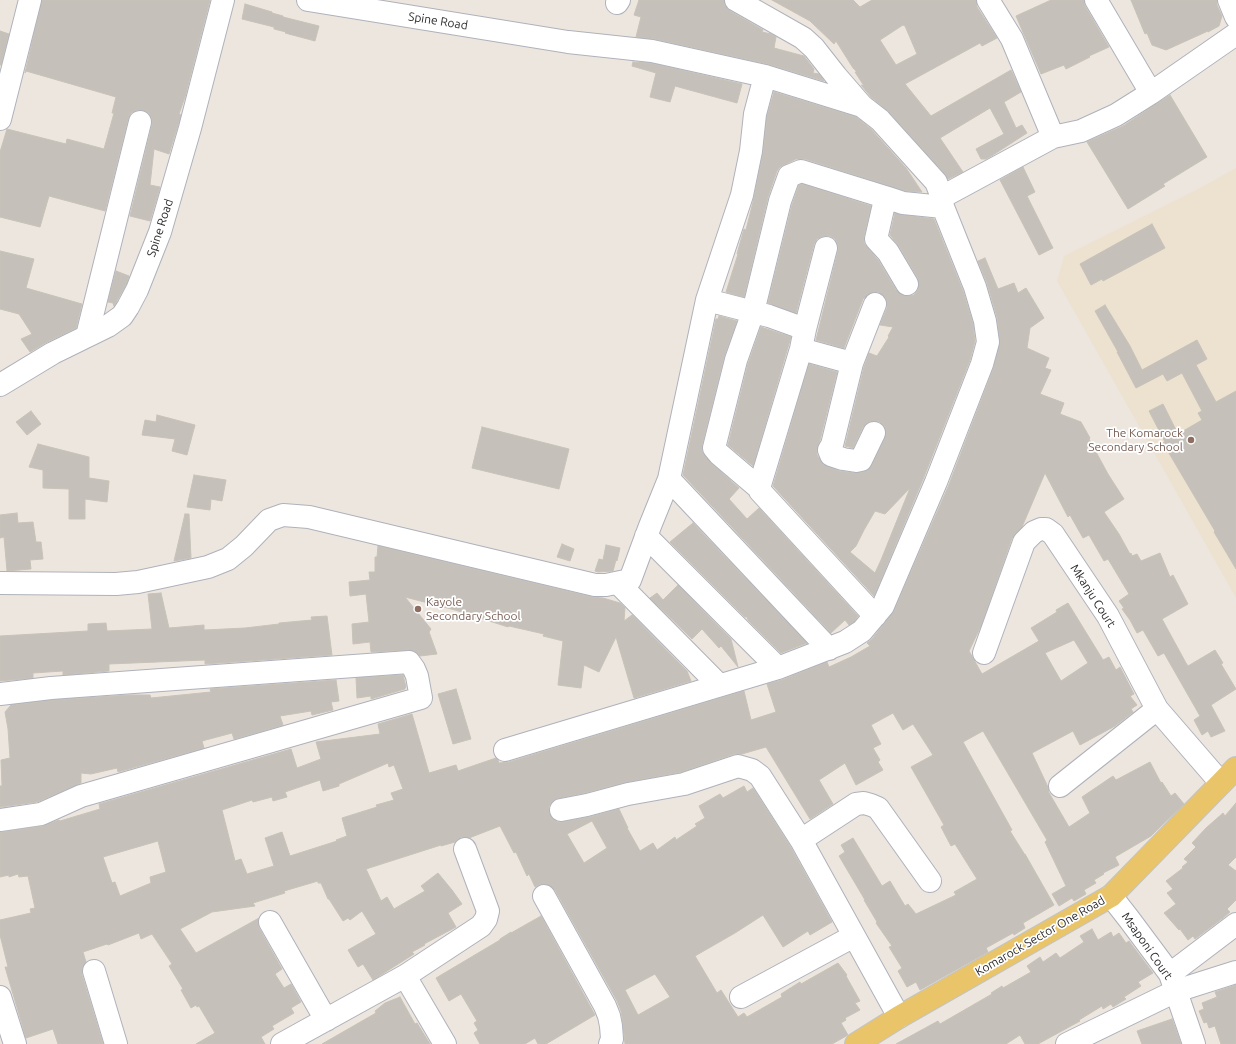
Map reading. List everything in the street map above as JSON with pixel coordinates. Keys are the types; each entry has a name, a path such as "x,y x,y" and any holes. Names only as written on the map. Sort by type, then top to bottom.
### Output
{"main road":[{"name":"Komarock Sector One Road","path":"856,1044 899,1017 1111,896 1236,768"}],"street":[{"path":"0,119 30,0"},
{"name":"Spine Road","path":"0,385 53,353 108,326 122,316 128,307 137,290 160,232 190,128 223,0"},
{"name":"Spine Road","path":"308,0 359,5 568,42 652,51 765,76 862,106"},
{"path":"505,750 778,668 845,642 862,631 883,606 936,482 982,364 988,342 985,321 975,287 936,182 926,169 880,120 862,106 814,48 802,38 736,0"},
{"path":"988,0 1012,39 1052,137"},
{"path":"1096,0 1150,93"},
{"path":"1229,0 1236,17"},
{"path":"875,616 760,491 759,488 714,448 736,360 753,312 780,201 790,176 801,171 903,203 943,202 1052,137 1081,131 1116,115 1236,34"},
{"path":"0,583 116,584 138,582 208,567 228,559 244,546 269,520 283,515 308,517 595,585 606,585 630,580 669,479 708,300 742,195 751,151 755,114 765,76"},
{"path":"87,336 140,122"},
{"path":"888,198 882,212 876,239 888,252 907,284"},
{"path":"759,488 803,339 826,248"},
{"path":"708,300 753,312 852,363"},
{"path":"874,433 862,460 856,461 843,459 831,455 829,450 832,445 852,363 875,304"},
{"path":"669,479 829,649"},
{"name":"Mkanju Court","path":"984,653 1024,542 1034,532 1040,529 1046,529 1053,534 1108,616 1157,709 1221,783"},
{"path":"646,536 778,668"},
{"path":"618,583 719,685"},
{"path":"0,694 51,688 409,662 417,676 421,698 81,796 41,814 0,820"},
{"path":"1060,786 1157,709"},
{"path":"561,810 628,794 684,784 738,766 752,770 760,776 801,840 899,1017"},
{"path":"801,840 856,804 871,804 878,808 930,881"},
{"path":"282,1044 406,976 481,926 486,919 488,911 465,849"},
{"path":"544,896 606,1006 610,1016 612,1039 610,1044"},
{"name":"Msaponi Court","path":"1111,896 1173,982 1194,1044"},
{"path":"270,922 326,1020"},
{"path":"1067,1044 1173,982 1236,924"},
{"path":"741,997 854,936"},
{"path":"94,972 116,1044"},
{"path":"1173,982 1236,972"},
{"path":"406,976 445,1044"},
{"path":"0,997 15,1044"}],"shaded area":[{"name":"The Komarock Secondary School","path":"1236,168 1236,598 1057,281 1064,256 1198,189"}],"building":[{"path":"42,0 210,0 185,97 179,114 181,115 169,154 154,149 150,185 160,187 150,221 130,216 152,125 152,119 149,113 143,110 137,110 131,113 128,119 105,211 49,196 40,227 0,217 0,152 7,129 66,144 67,139 104,149 114,113 112,113 116,97 26,71 25,73"},
{"path":"639,0 724,0 725,6 730,11 763,30 762,32 776,37 774,48 804,56 814,69 813,73 819,74 824,81 768,64 655,39 636,37 641,17 634,15"},
{"path":"772,0 853,0 860,7 872,0 976,0 977,7 997,38 982,46 980,43 905,84 931,116 1011,70 1021,92 1004,102 1016,128 1022,125 1027,133 986,159 981,159 976,149 1004,134 990,108 940,138 963,172 948,179 889,112 871,97 861,85 864,86 855,72 857,72 836,41 834,44 810,21","holes":["903,25 905,26 917,54 896,65 880,40"]},
{"path":"1051,0 1084,0 1085,6 1109,47 1066,69 1064,65 1041,74 1016,16"},
{"path":"1131,0 1217,0 1217,5 1222,16 1219,26 1166,50 1152,45 1147,33 1145,34"},
{"path":"245,4 283,17 319,26 315,41 285,33 286,32 274,29 274,27 242,19"},
{"path":"0,31 9,34 1,65 0,65"},
{"path":"633,62 650,63 742,84 737,103 675,86 670,102 650,97 656,73 632,66"},
{"path":"774,92 856,117 871,129 906,168 922,192 906,191 805,159 796,159 780,167 777,171 768,197 744,297 726,292 744,229 746,230 754,198 763,153 767,116"},
{"path":"1170,95 1207,157 1163,184 1165,186 1128,209 1087,142 1123,126"},
{"path":"1023,167 1035,192 1027,196 1053,248 1039,255 1000,180"},
{"path":"802,184 871,206 864,236 864,243 878,260 896,290 901,295 914,295 918,290 919,283 918,278 899,246 890,235 895,213 934,219 963,291 973,324 975,341 970,360 924,477 874,596 773,486 809,364 837,372 817,449 817,455 823,464 839,471 854,473 868,470 885,438 886,432 884,426 880,422 873,421 867,423 863,427 853,448 845,446 864,367 869,353 877,356 889,337 888,336 893,327 880,325 887,308 885,297 879,292 873,292 863,299 844,348 816,340 838,251 838,245 835,239 830,236 823,236 817,239 814,244 796,313 768,303 792,205 799,185","holes":["910,488 875,573 850,552 856,546 875,511 885,514"]},
{"path":"1152,224 1165,248 1103,281 1102,279 1091,285 1080,264"},
{"path":"0,251 34,259 26,288 82,304 76,328 30,352 21,339 32,334 19,314 0,309"},
{"path":"985,258 998,289 1014,283 1018,293 1026,288 1044,318 1030,328 1027,348 1049,358 1045,368 1051,370 1040,394 1064,403 1060,414 1081,422 1090,438 1089,439 1108,474 1124,499 1104,512 1130,554 1131,553 1132,556 1137,554 1141,561 1160,553 1170,577 1173,575 1188,604 1162,619 1186,663 1188,666 1215,650 1223,663 1221,664 1236,689 1211,705 1225,731 1211,737 1208,731 1202,735 1194,720 1200,716 1164,653 1158,656 1143,630 1137,633 1122,609 1124,608 1119,601 1129,594 1108,559 1104,561 1089,535 1083,538 1070,515 1068,517 1045,473 1022,527 1012,538 981,626 969,651 982,674 1039,641 1031,628 1057,612 1056,610 1068,603 1103,660 1109,657 1116,670 1120,667 1134,694 1130,696 1137,705 1131,709 1133,712 1115,726 1080,745 1073,731 1032,753 1048,787 1048,791 1069,827 1090,813 1082,797 1113,776 1116,780 1150,762 1161,783 1162,782 1171,796 1175,793 1184,804 1151,836 1115,857 1119,865 1103,873 1104,874 1094,880 1096,883 1084,890 1086,894 1074,901 1072,898 1059,906 1052,894 1066,886 1045,842 1047,840 983,731 963,742 1012,830 1010,831 1054,905 1023,923 1025,928 1014,935 1013,933 986,948 988,952 920,990 916,982 907,987 898,971 902,968 889,947 892,946 876,923 877,922 865,900 839,856 845,852 841,845 853,838 882,886 890,881 905,906 908,904 916,914 956,895 954,892 977,879 955,844 951,846 941,827 944,825 911,767 933,755 913,724 903,730 893,713 871,725 881,744 873,748 880,760 878,762 883,770 856,785 845,763 819,780 833,804 810,819 766,747 742,754 734,754 681,772 626,782 559,798 553,801 549,806 549,813 557,822 590,817 619,809 627,828 640,851 653,843 657,850 675,837 676,840 697,826 695,824 705,818 699,806 720,794 723,798 744,786 747,792 753,788 790,846 832,922 810,935 808,931 783,947 763,915 695,956 717,993 721,990 738,1017 744,1013 747,1017 782,997 781,994 800,982 801,984 838,963 847,975 846,976 860,1001 855,1003 860,1010 845,1018 846,1020 841,1023 848,1035 832,1044 625,1044 621,1011 617,1001 555,890 551,886 545,884 535,887 529,874 527,876 516,852 514,853 500,826 469,838 461,837 455,842 366,869 381,901 387,897 394,909 425,891 421,886 438,873 462,904 448,913 456,927 424,944 425,945 412,952 414,954 373,980 363,964 358,967 348,950 376,934 362,911 350,920 348,918 343,921 328,899 321,883 318,883 318,881 284,891 285,893 253,903 255,906 212,912 180,929 196,953 259,918 259,928 282,969 275,974 284,988 291,984 301,1002 291,1008 294,1013 272,1026 274,1029 261,1037 265,1044 196,1044 215,1033 199,1006 197,1007 196,1005 191,1008 181,990 183,989 169,966 172,964 152,934 141,939 139,933 108,945 107,944 83,952 86,962 82,968 82,975 103,1044 58,1044 53,1029 26,1038 5,967 8,967 0,935 0,920 31,913 30,909 35,908 28,876 19,877 18,874 9,877 9,875 0,877 0,832 43,826 100,809 99,804 291,749 297,768 321,759 316,742 380,734 378,724 412,714 429,773 456,765 458,771 496,758 499,763 509,762 744,691 751,720 776,712 767,684 782,680 827,662 829,667 870,646 867,643 872,639 894,611 948,487 994,367 1000,340 997,317 987,283 978,261","holes":["1074,640 1088,663 1061,681 1045,653","388,763 389,767 394,765 403,789 391,793 394,800 342,818 347,836 336,840 337,841 290,856 282,832 265,838 274,866 247,874 241,859 235,861 222,810 252,800 253,802 272,797 273,801 287,797 285,792 320,780 323,791 339,786 339,784","592,821 607,848 584,863 567,834","158,841 166,872 150,877 151,883 120,896 115,882 112,883 103,857","655,974 670,997 638,1015 625,990"]},
{"path":"116,271 129,276 126,285 114,306 113,303 108,302"},
{"path":"1105,305 1130,346 1142,370 1197,340 1207,359 1196,365 1216,402 1236,391 1236,569 1163,443 1165,442 1149,411 1163,404 1178,434 1202,420 1198,413 1202,411 1182,373 1167,381 1163,374 1136,388 1095,311"},
{"path":"719,316 737,321 724,357 702,445 702,451 711,463 739,488 729,499 747,519 759,508 858,616 854,622 849,625 845,620 831,633 683,475 716,319 718,319"},
{"path":"761,327 791,337 753,466 728,445 748,364"},
{"path":"31,411 41,424 27,435 16,422"},
{"path":"157,415 195,425 187,455 172,451 175,439 142,435 145,420 156,422"},
{"path":"482,427 569,449 559,489 472,468"},
{"path":"38,444 89,457 89,478 109,481 107,502 85,499 85,519 69,519 69,489 43,488 43,470 29,467"},
{"path":"194,475 226,480 222,501 211,499 210,510 187,507"},
{"path":"17,513 18,523 33,522 36,542 41,542 43,559 30,560 31,569 7,571 4,537 0,538 0,515"},
{"path":"185,514 189,514 191,558 174,561"},
{"path":"693,523 807,643 781,653 748,620 747,617 745,617 670,542"},
{"path":"562,544 574,549 570,561 557,557"},
{"path":"606,545 620,548 613,571 595,571 599,559 603,560"},
{"path":"378,546 620,603 625,608 624,621 632,615 687,671 691,681 634,698 616,637 599,672 584,665 581,688 558,685 563,641 543,636 544,634 508,627 455,610 405,597 431,629 429,632 437,654 420,656 415,651 408,650 371,652 370,642 353,644 352,624 369,622 366,594 350,596 349,582 370,580 369,572 375,572 375,557 377,557"},
{"path":"678,585 731,639 738,667 721,646 719,648 702,629 692,639 650,598 657,593 663,600"},
{"path":"161,593 169,628 204,625 204,630 245,628 312,620 311,617 327,616 332,655 205,664 205,660 109,664 109,671 63,675 63,671 33,673 33,678 0,681 0,636 88,631 88,624 106,623 107,631 152,629 148,594"},
{"path":"403,675 406,687 405,689 371,699 371,696 357,698 356,678"},
{"path":"336,680 339,701 331,702 333,710 312,715 311,711 280,716 283,725 234,739 232,733 202,741 204,748 118,772 117,768 91,774 81,773 81,783 37,802 0,807 0,786 2,786 1,760 10,758 5,712 11,705 52,700 130,695 150,695 151,698 211,692 210,689"},
{"path":"456,689 471,739 453,744 438,694"},
{"path":"1236,803 1236,857 1228,865 1236,871 1236,900 1227,909 1230,912 1223,918 1195,939 1193,936 1188,940 1180,929 1179,930 1164,913 1176,904 1167,893 1173,889 1166,881 1183,868 1182,867 1188,862 1184,859 1196,847 1192,843 1223,813 1225,816"},
{"path":"541,916 595,1015 546,1044 538,1044 535,1038 525,1044 480,1044 474,1033 478,1030 474,1023 477,1021 461,994 449,1001 436,978 511,932"},
{"path":"1092,929 1098,940 1111,932 1113,937 1119,933 1126,943 1129,941 1153,973 1138,982 1141,986 1124,997 1126,999 1113,1007 1111,1004 1103,1009 1102,1006 1079,1020 1080,1021 1038,1044 1025,1044 1020,1035 1006,1044 896,1044 938,1021 940,1024 992,994 991,993 1002,986 1003,988 1031,972 1027,966 1040,957 1043,962 1056,953 1060,958 1084,942 1080,936"},
{"path":"1236,985 1236,1044 1221,1044 1215,1026 1209,1028 1207,1022 1204,1023 1199,1011 1204,1009 1202,1003 1217,997 1215,992"},
{"path":"400,997 415,1024 417,1023 430,1044 322,1044 376,1013 375,1011 385,1003"},
{"path":"1172,1019 1181,1044 1142,1044 1137,1031"}],"place":[{"name":"The Komarock Secondary School","path":"1191,440"},
{"name":"Kayole Secondary School","path":"418,609"}]}
